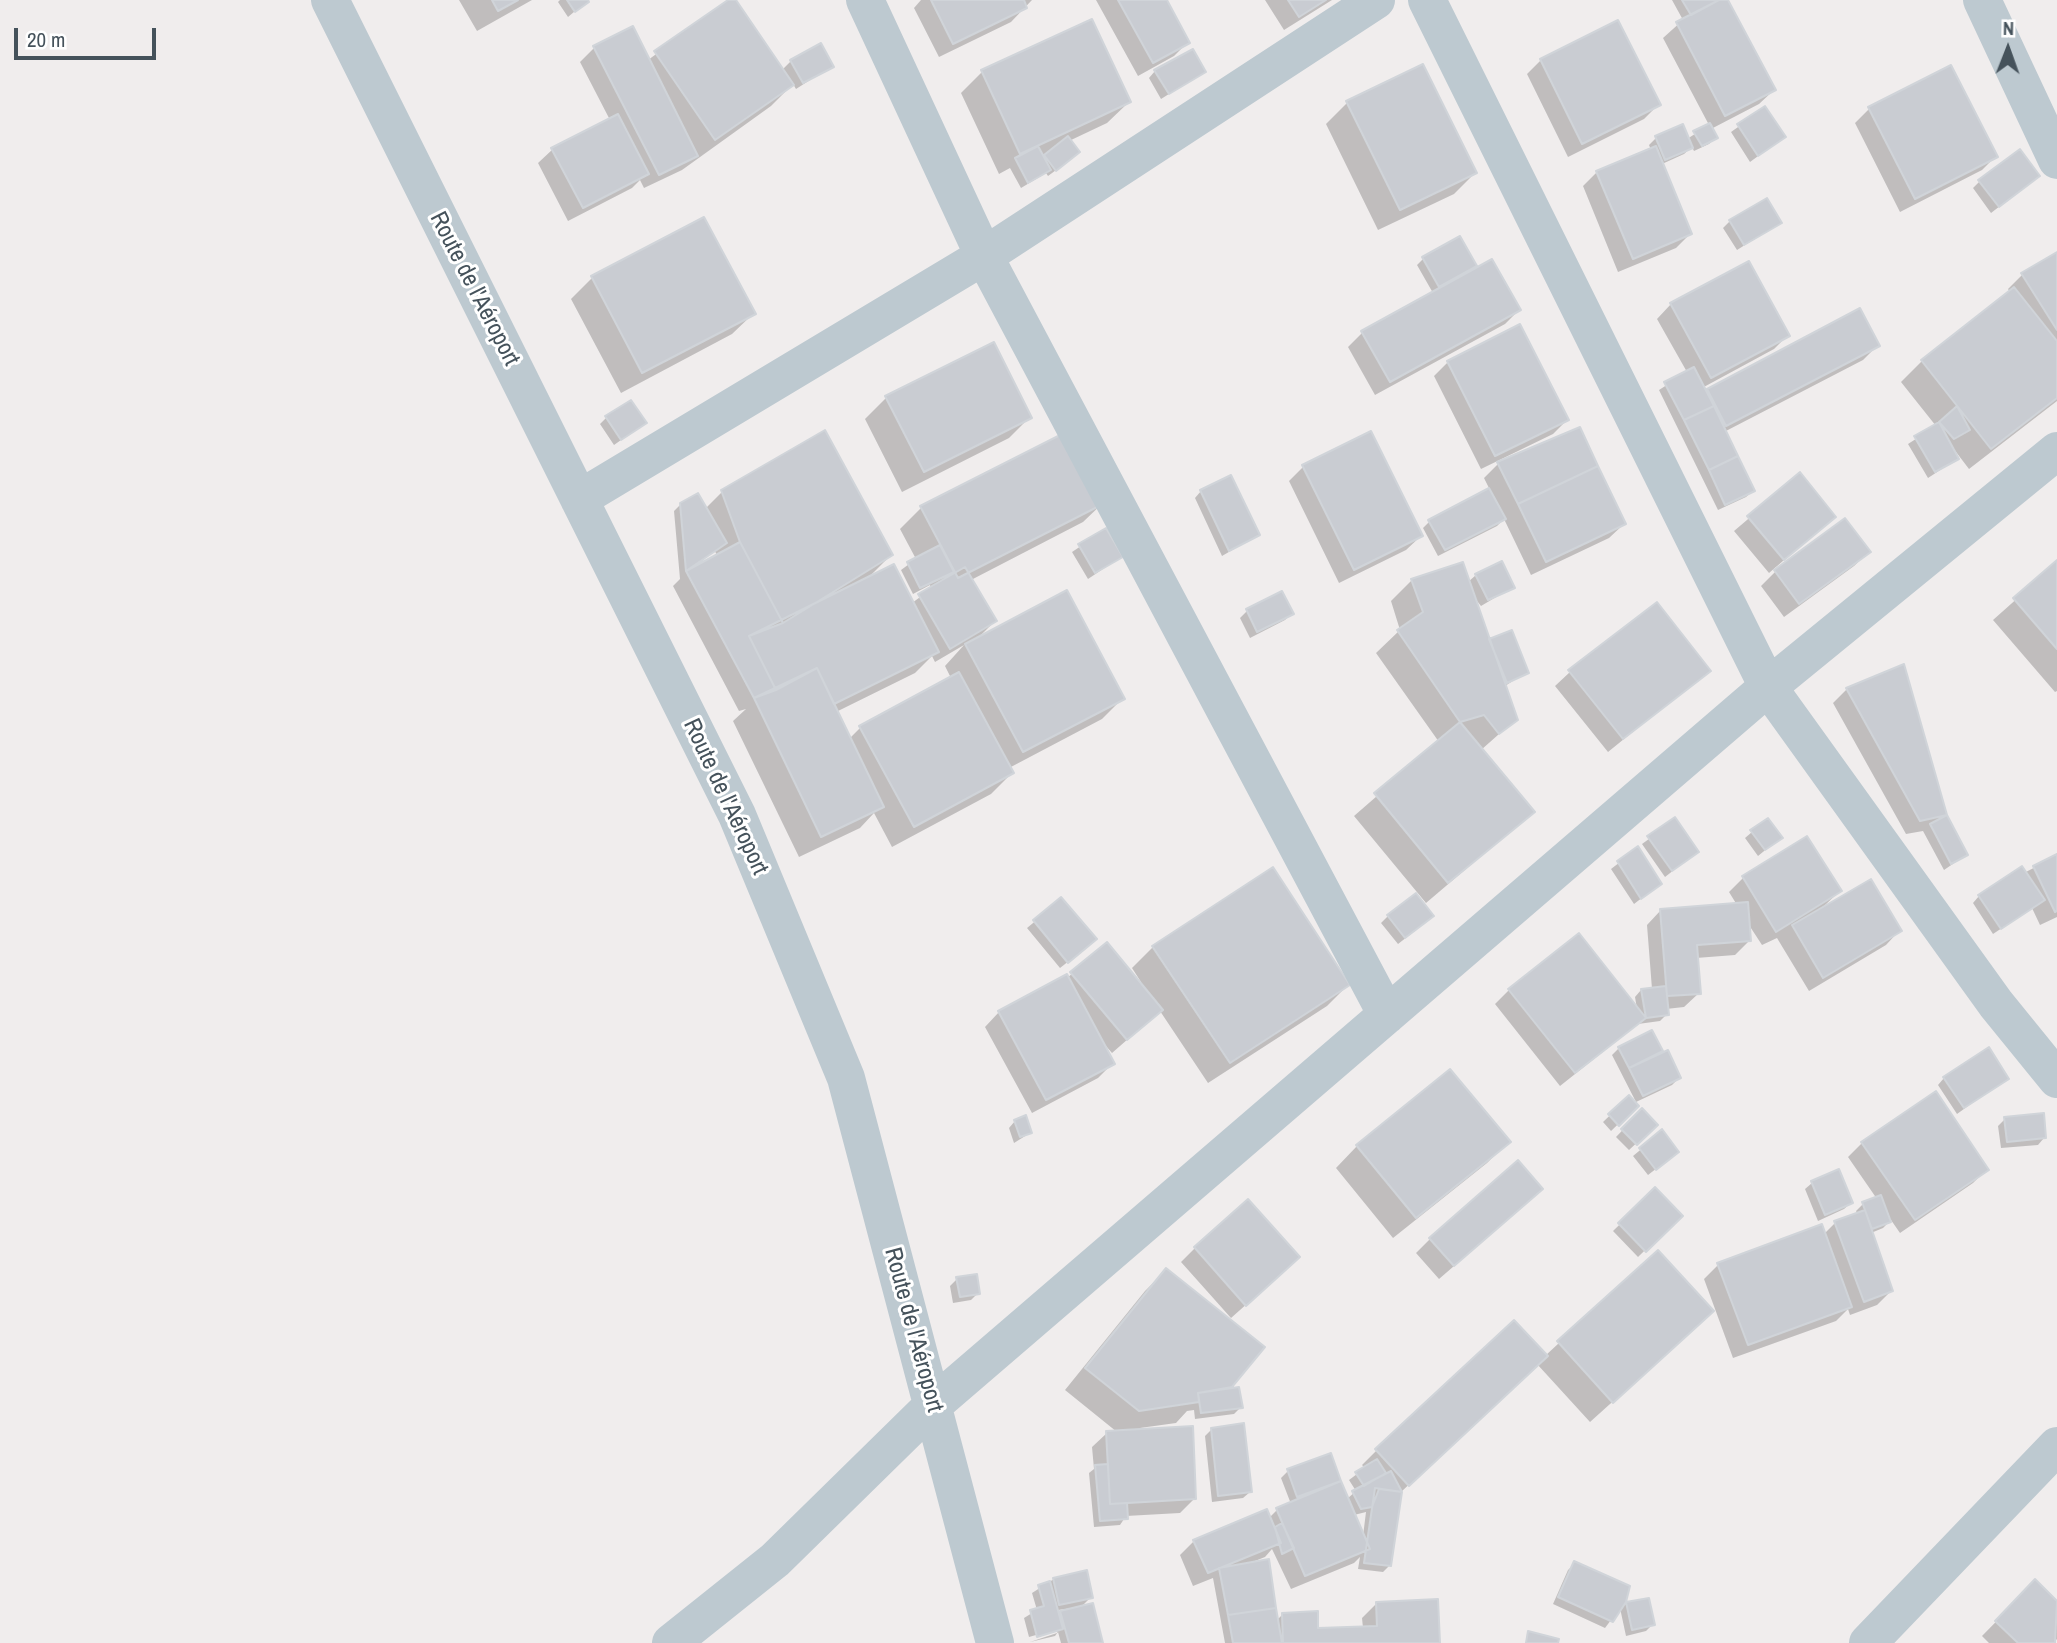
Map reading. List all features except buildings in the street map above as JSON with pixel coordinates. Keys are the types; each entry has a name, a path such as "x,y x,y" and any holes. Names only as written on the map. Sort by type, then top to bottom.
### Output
{"street":[{"name":"Route de l'Aéroport","path":"330,0 737,815 846,1078 995,1643"},
{"path":"865,0 984,256 1388,1015"},
{"path":"579,499 984,256 1376,0"},
{"path":"1427,0 1768,687 1996,1004 2057,1079"},
{"path":"1982,0 2057,160"},
{"path":"671,1643 775,1560 933,1405 1768,687 2057,450"},
{"path":"1868,1643 2057,1446"}]}
